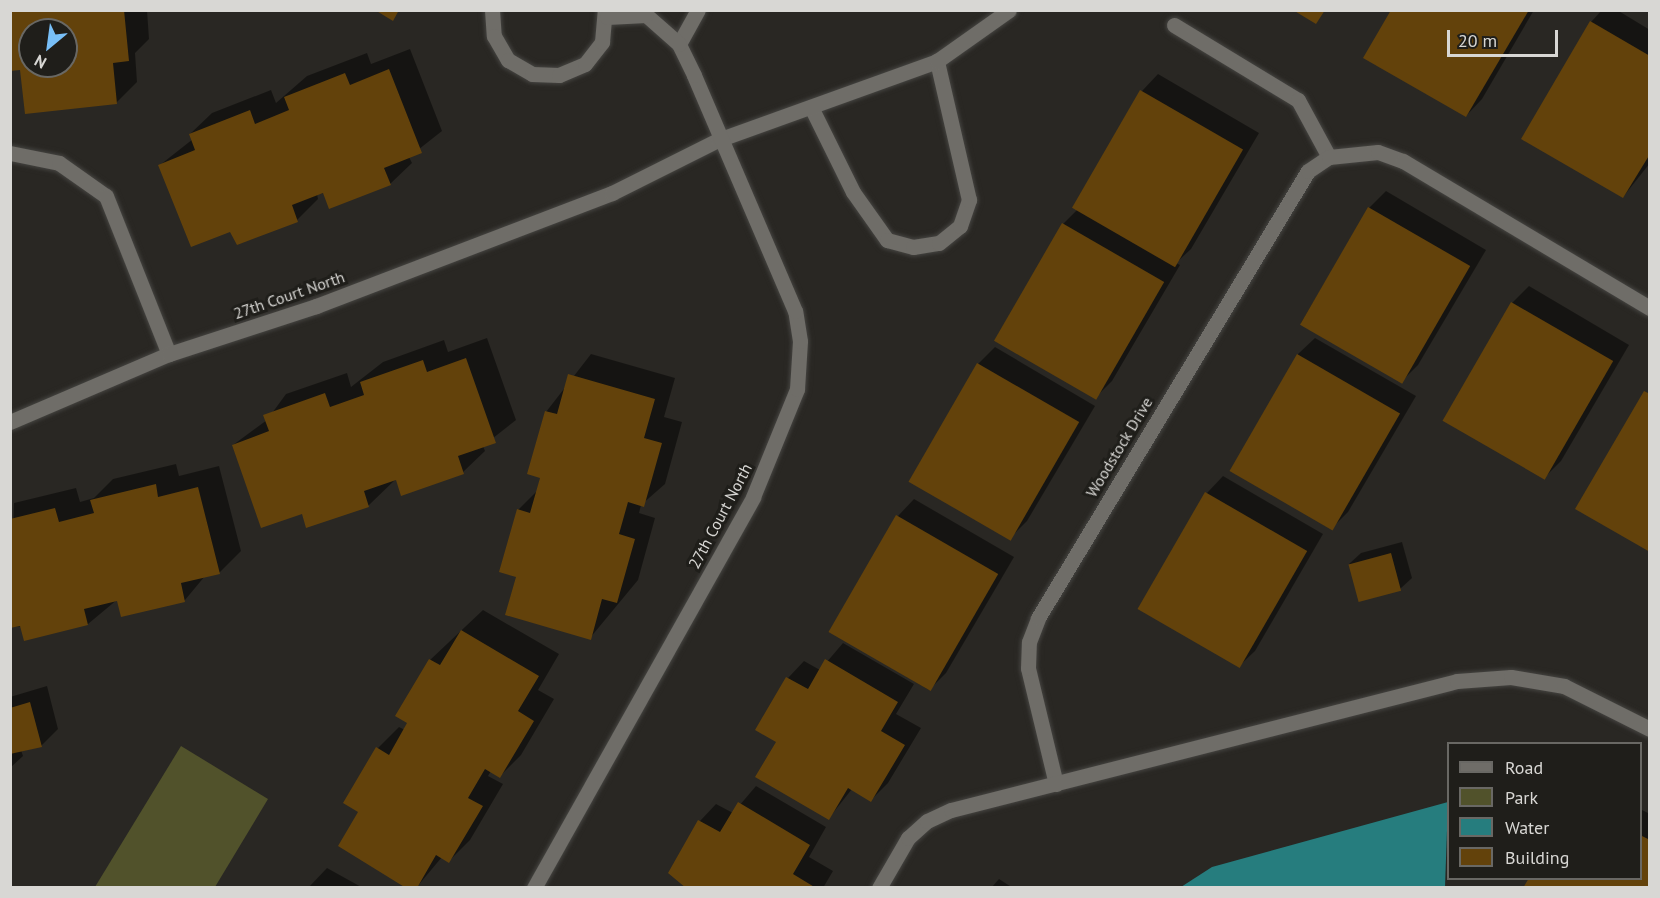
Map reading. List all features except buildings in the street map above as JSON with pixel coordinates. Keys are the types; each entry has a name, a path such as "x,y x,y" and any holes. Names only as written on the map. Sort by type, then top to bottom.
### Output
{"street":[{"path":"492,10 494,36 508,60 532,74 560,75 585,64 602,42 606,14 646,15 678,44 698,10"},
{"name":"27th Court North","path":"10,422 169,354 316,306 612,193 718,140 937,61 1009,10"},
{"path":"1174,25 1298,100 1329,157 1378,152 1403,161 1650,308"},
{"name":"27th Court North","path":"534,888 753,497 797,390 800,341 795,311 718,140 694,75 678,44"},
{"path":"811,107 853,192 887,240 913,247 939,243 960,226 969,200 937,61"},
{"path":"10,153 59,163 106,196 169,354"},
{"name":"Woodstock Drive","path":"1056,784 1028,668 1029,642 1038,618 1302,181 1329,157"},
{"path":"879,888 908,838 927,821 1056,784 1457,681 1511,677 1564,686 1650,729"}],"green space":[{"path":"181,746 268,799 215,887 95,887"}],"water":[{"path":"1447,802 1445,887 1181,887 1212,867"}]}
